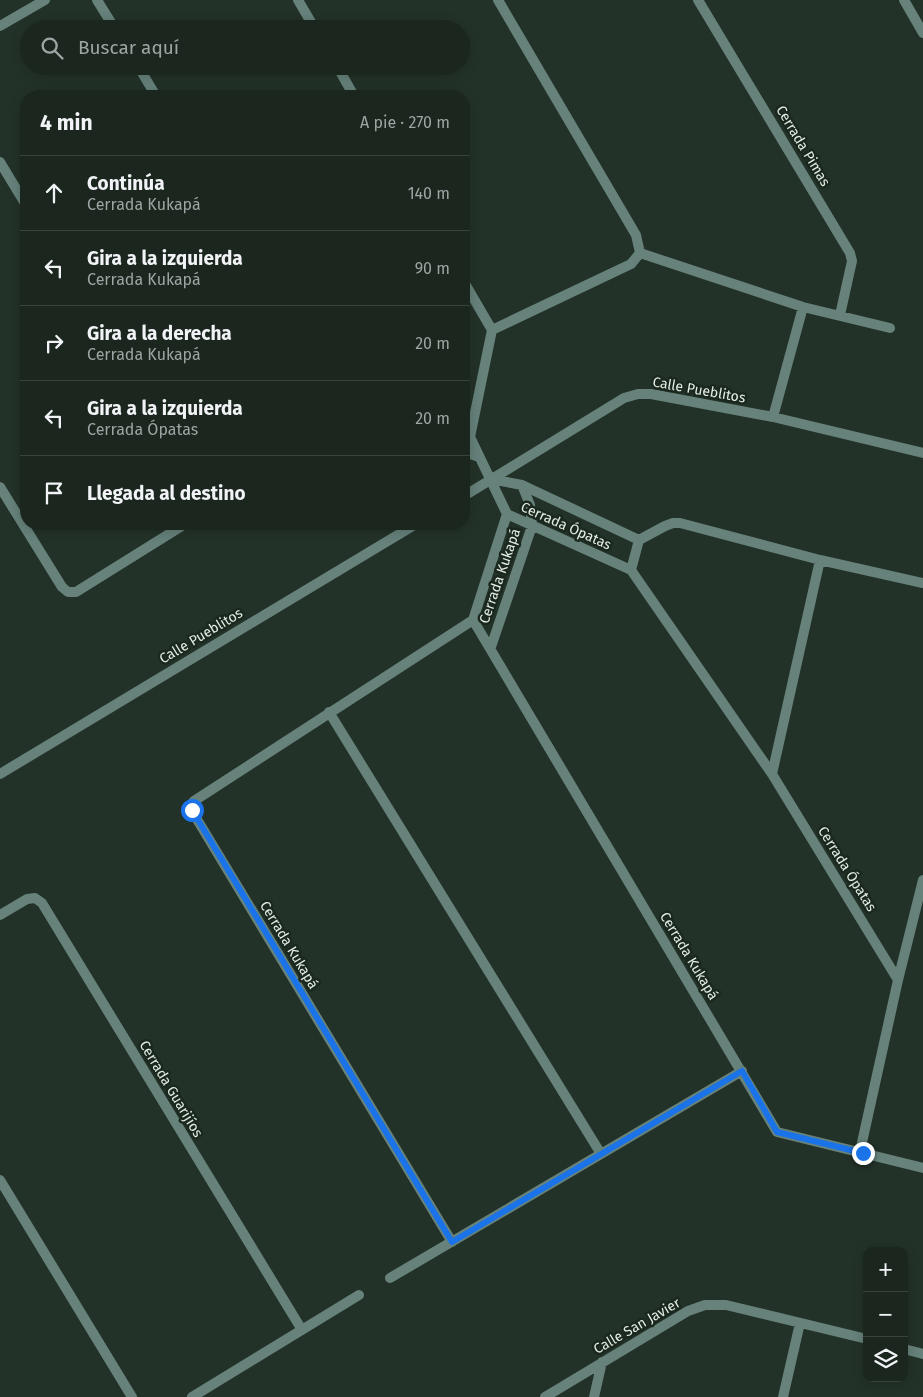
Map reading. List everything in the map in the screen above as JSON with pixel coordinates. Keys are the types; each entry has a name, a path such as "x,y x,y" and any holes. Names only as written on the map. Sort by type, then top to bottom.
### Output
{"street":[{"path":"0,26 45,0"},
{"path":"97,0 109,20"},
{"path":"298,0 310,20"},
{"path":"498,0 636,235 640,253"},
{"name":"Cerrada Pimas","path":"698,0 850,253 852,261 840,315"},
{"path":"904,0 923,33"},
{"path":"143,75 152,90"},
{"path":"342,75 351,90"},
{"path":"0,162 20,195"},
{"path":"640,253 803,307 890,328"},
{"path":"492,330 631,264 640,253"},
{"path":"470,292 492,330 470,423"},
{"path":"774,417 803,307"},
{"name":"Calle Pueblitos","path":"470,492 624,398 638,394 651,394 774,417 923,453"},
{"path":"470,441 491,480"},
{"path":"470,454 479,456"},
{"name":"Cerrada Ópatas","path":"491,480 522,485 639,540"},
{"name":"Cerrada Ópatas","path":"491,480 507,514 630,570 772,774 898,980"},
{"name":"Cerrada Kukapá","path":"491,647 532,526 530,506 522,485"},
{"path":"0,487 20,519"},
{"name":"Cerrada Kukapá","path":"452,1242 197,819 191,805 194,801 329,712 473,620 507,514"},
{"path":"630,570 639,540 665,526 680,523 820,560 923,583"},
{"path":"27,530 62,587 68,592 76,592 175,530"},
{"name":"Calle Pueblitos","path":"0,774 406,530"},
{"path":"772,774 820,560"},
{"name":"Cerrada Kukapá","path":"473,620 491,647 777,1132 863,1153"},
{"path":"329,712 600,1154"},
{"path":"923,880 898,980 861,1147 863,1153 923,1168"},
{"name":"Cerrada Guarijíos","path":"0,915 27,899 35,898 42,903 302,1330"},
{"path":"390,1278 742,1071"},
{"path":"0,1180 132,1397"},
{"path":"192,1397 359,1295"},
{"name":"Calle San Javier","path":"545,1397 688,1311 706,1305 726,1305 863,1338"},
{"path":"783,1397 800,1322"},
{"path":"908,1350 923,1354"},
{"path":"594,1397 602,1362"}],"route":[{"path":"192,810 452,1242 742,1071 777,1132 863,1153"}]}
